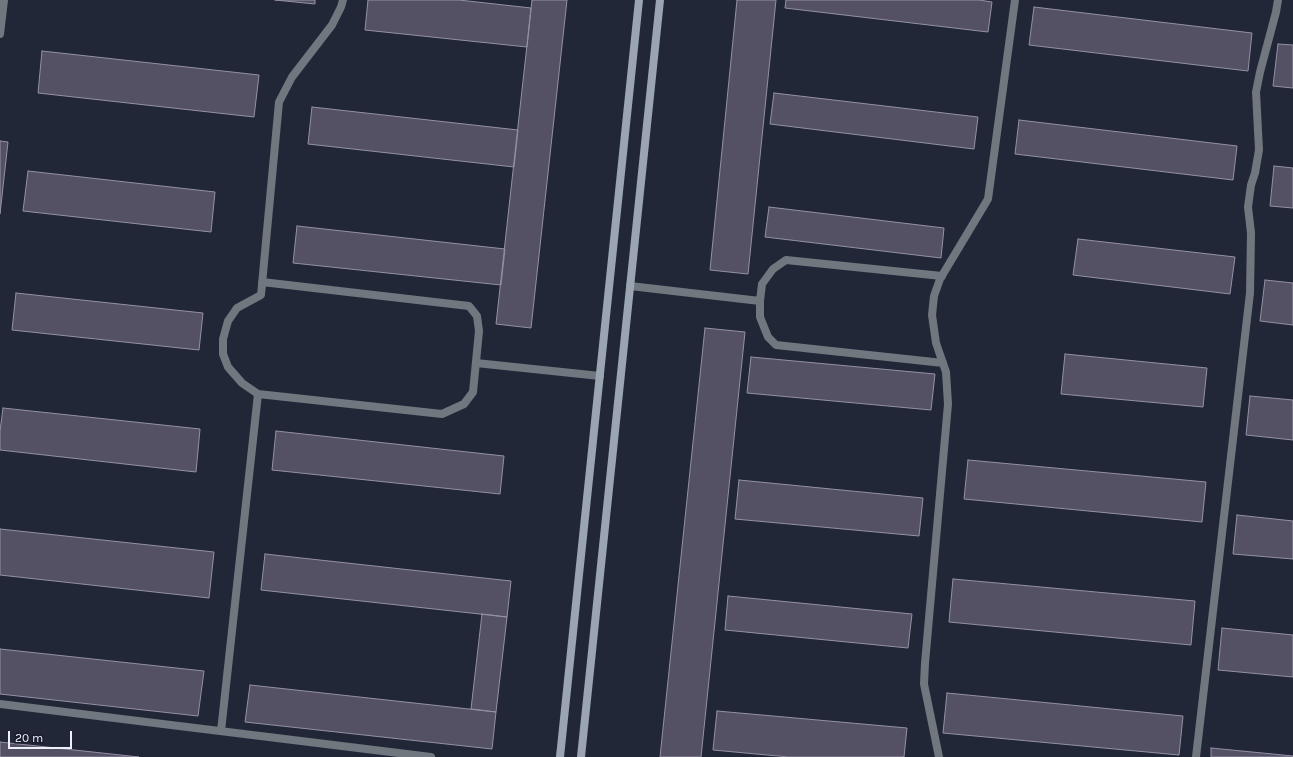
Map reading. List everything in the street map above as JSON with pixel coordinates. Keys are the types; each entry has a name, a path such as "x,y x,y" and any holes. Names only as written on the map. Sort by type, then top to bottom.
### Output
{"street":[{"path":"560,757 639,0"},
{"path":"581,757 660,0"}],"lane":[{"path":"0,34 4,0"},
{"path":"262,282 469,306 477,316 479,331 472,392 464,404 442,414 258,394 242,384 228,368 223,354 223,339 228,321 237,308 261,295 262,282 279,102 292,76 332,25 343,0"},
{"path":"939,757 924,684 948,404 946,372 936,343 932,315 934,296 942,276 988,199 1015,0"},
{"path":"1196,757 1250,292 1251,233 1248,207 1251,185 1255,173 1259,150 1256,92 1278,0"},
{"path":"942,276 786,260 773,269 762,284 760,317 768,337 776,346 943,363"},
{"path":"630,286 760,301"},
{"path":"476,363 600,376"},
{"path":"221,731 258,394"},
{"path":"0,704 431,757"}],"building":[{"path":"275,0 315,0 315,4"},
{"path":"368,0 459,0 531,8 527,47 365,30"},
{"path":"532,0 567,0 531,328 496,324"},
{"path":"737,0 776,0 748,274 710,270"},
{"path":"786,0 979,0 992,2 988,32 785,8"},
{"path":"1034,7 1252,33 1248,71 1029,45"},
{"path":"1278,44 1293,45 1293,88 1273,86"},
{"path":"42,51 259,75 254,117 38,93"},
{"path":"774,93 978,117 974,149 770,124"},
{"path":"312,107 518,130 514,167 308,144"},
{"path":"1019,120 1237,146 1233,180 1015,154"},
{"path":"0,141 8,142 0,214"},
{"path":"1274,166 1293,168 1293,208 1270,206"},
{"path":"28,171 215,192 211,232 23,211"},
{"path":"769,207 944,228 941,258 765,237"},
{"path":"297,226 505,249 501,285 293,263"},
{"path":"1078,239 1235,257 1230,294 1073,275"},
{"path":"1265,280 1293,283 1293,325 1260,321"},
{"path":"16,293 203,313 199,350 12,330"},
{"path":"705,328 745,332 701,757 660,757"},
{"path":"1065,354 1207,368 1203,407 1061,394"},
{"path":"751,357 935,374 931,410 747,393"},
{"path":"1250,396 1293,400 1293,440 1246,435"},
{"path":"3,408 200,429 196,472 0,450 0,431"},
{"path":"276,431 504,456 500,494 272,470"},
{"path":"968,460 1206,482 1202,522 964,499"},
{"path":"739,480 923,498 919,536 735,519"},
{"path":"1237,515 1293,521 1293,559 1233,554"},
{"path":"0,529 214,552 209,598 0,575"},
{"path":"265,554 511,581 507,617 261,590"},
{"path":"953,579 1195,601 1191,645 949,622"},
{"path":"728,596 912,614 908,648 725,630"},
{"path":"482,614 507,617 496,712 471,709"},
{"path":"1222,628 1293,635 1293,677 1218,670"},
{"path":"0,649 204,671 198,716 0,694"},
{"path":"250,685 496,712 492,749 245,722"},
{"path":"947,693 1183,716 1179,755 943,733"},
{"path":"717,711 907,728 904,757 789,757 713,750"},
{"path":"0,742 139,757 0,757"},
{"path":"1211,748 1293,756 1293,757 1211,757"}]}
